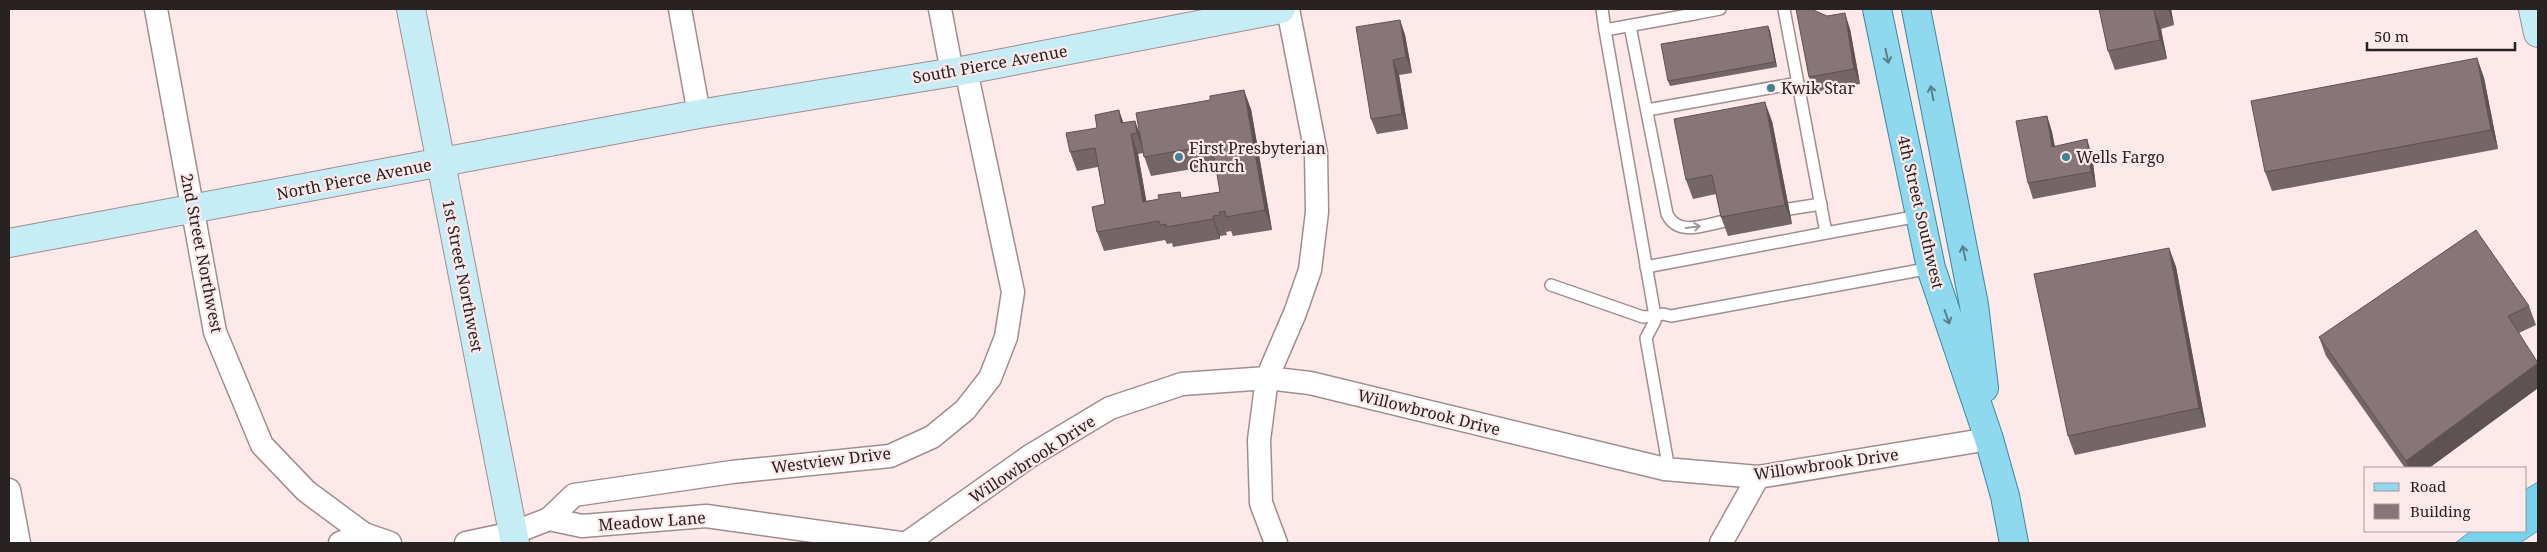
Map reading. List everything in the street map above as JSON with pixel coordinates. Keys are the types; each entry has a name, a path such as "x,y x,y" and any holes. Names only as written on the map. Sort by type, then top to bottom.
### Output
{"main road":[{"name":"1st Street Northwest","path":"411,9 514,538"},
{"name":"South Pierce Avenue","path":"699,114 959,71 1281,9"},
{"name":"4th Street Southwest","path":"1877,9 1930,268 1989,440 2005,496 2014,543"},
{"name":"4th Street Southwest","path":"1916,9 1974,305 1989,440"},
{"path":"2533,9 2538,33"},
{"name":"North Pierce Avenue","path":"9,244 699,114"}],"street":[{"name":"2nd Street Northwest","path":"156,9 215,332 262,445 306,491 364,534"},
{"path":"680,9 699,114"},
{"name":"Westview Drive","path":"549,519 574,495 732,472 890,456 932,437 965,410 990,378 1006,337 1013,292 959,71 940,9"},
{"path":"1276,543 1261,504 1259,440 1267,378 1295,314 1310,270 1317,212 1316,153 1288,9"},
{"name":"Willowbrook Drive","path":"907,543 1030,456 1110,408 1182,384 1267,378 1310,382 1669,470 1758,476 1989,440"},
{"path":"1721,543 1758,476"},
{"path":"9,490 19,543"},
{"name":"Meadow Lane","path":"549,519 582,526 706,516 900,543"},
{"path":"466,543 514,538 549,519"},
{"path":"340,543 364,534 390,543"}],"lane":[{"path":"1602,9 1655,316 1655,321 1646,338 1669,470"},
{"path":"1606,30 1694,11 1720,9"},
{"path":"1784,9 1826,233"},
{"path":"1630,26 1667,214 1671,223 1681,228 1725,222"},
{"path":"1647,110 1798,83"},
{"path":"1789,210 1821,204"},
{"path":"1646,267 1919,216"},
{"path":"1550,285 1643,317 1671,316 1930,268"}],"water":[{"path":"2538,482 2538,531 2520,543 2455,543 2470,532 2527,532 2527,488"}],"building":[{"path":"1796,9 1811,9 1827,16 1845,13 1854,69 1809,77"},
{"path":"2099,9 2158,9 2154,10 2160,40 2108,51"},
{"path":"1400,20 1406,57 1393,60 1402,114 1371,119 1356,27"},
{"path":"1768,26 1775,62 1668,81 1661,44"},
{"path":"2477,58 2491,130 2265,172 2251,101"},
{"path":"1244,90 1265,210 1226,217 1225,211 1219,212 1220,215 1213,216 1213,219 1166,227 1166,224 1160,225 1159,221 1097,232 1092,207 1105,204 1095,148 1070,152 1066,133 1097,128 1095,115 1119,110 1121,123 1135,121 1137,133 1131,134 1143,202 1159,199 1158,195 1180,192 1181,198 1220,192 1212,145 1144,157 1136,113 1210,100 1210,96"},
{"path":"1765,102 1785,205 1721,217 1712,175 1686,180 1674,119"},
{"path":"2047,116 2052,147 2087,139 2091,172 2028,183 2016,121"},
{"path":"2476,230 2529,306 2508,316 2538,363 2406,461 2319,337"},
{"path":"2169,248 2199,408 2068,436 2034,274"}],"place":[{"name":"Kwik Star","path":"1771,88"},
{"name":"First Presbyterian Church","path":"1179,157"},
{"name":"Wells Fargo","path":"2066,157"}]}
